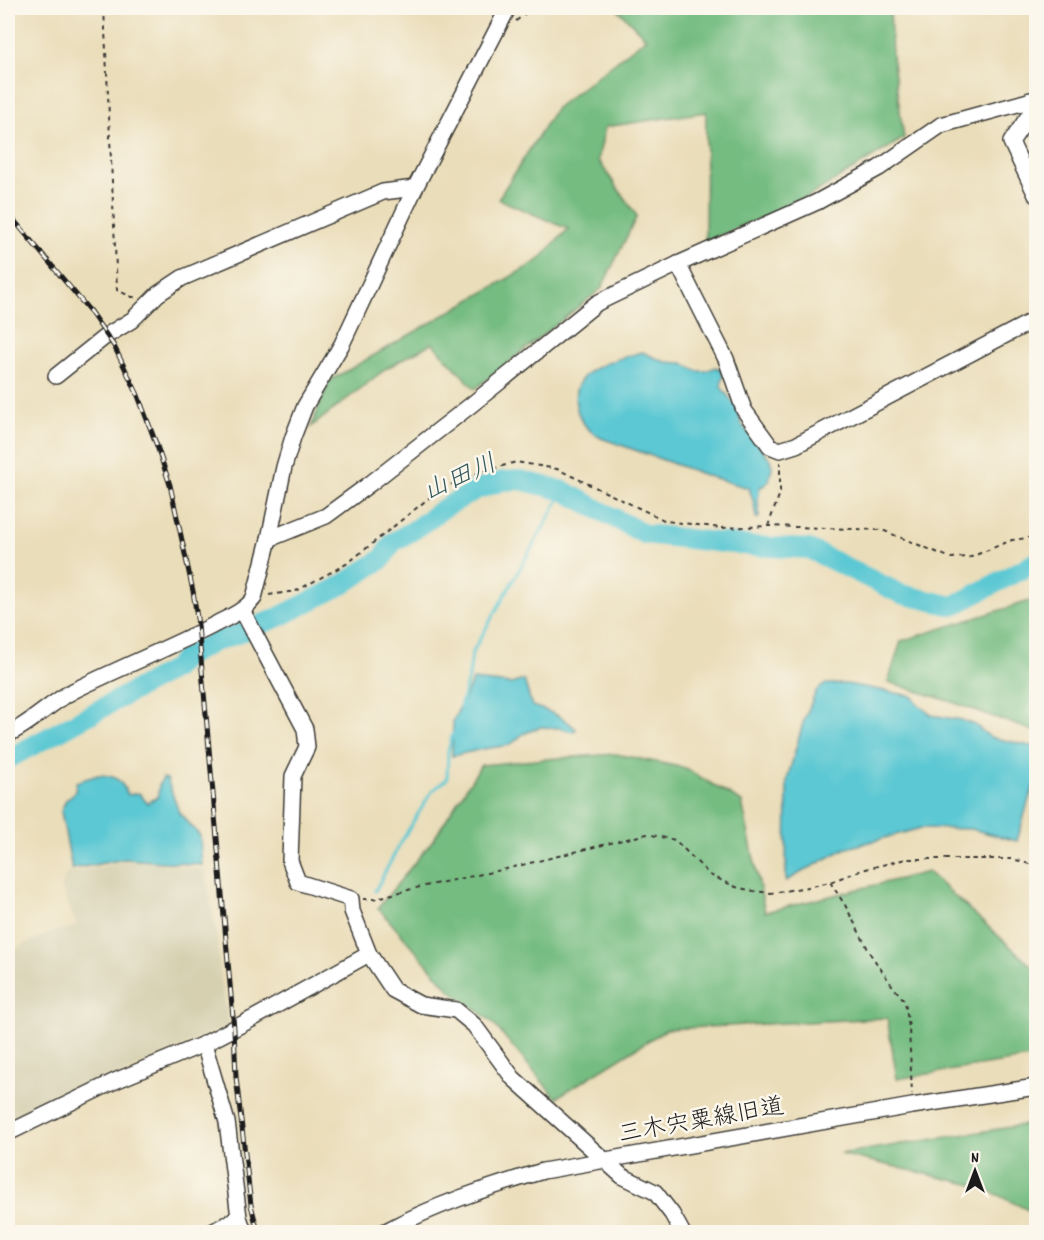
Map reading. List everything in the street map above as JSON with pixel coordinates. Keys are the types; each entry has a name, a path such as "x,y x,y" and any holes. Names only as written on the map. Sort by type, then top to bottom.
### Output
{"street":[{"path":"8,734 19,729 70,692 210,627 250,604 254,598 269,539 284,467 305,406 342,344 414,188 508,8"},
{"path":"269,539 326,516 462,412 597,303 817,202 879,168 941,125 1033,99 1030,114 1011,142 1036,195"},
{"path":"56,376 106,336 132,320 158,294 182,278 382,192 414,188"},
{"path":"678,264 726,359 744,410 770,446 780,450 796,445 1036,319"},
{"path":"242,610 305,729 307,747 293,776 290,861 298,882 351,899 352,911 369,954 393,990 421,1005 456,1010 474,1025 513,1078 622,1176 655,1192 672,1214 682,1233"},
{"path":"8,1133 115,1081 204,1044 369,954"},
{"path":"204,1044 227,1122 239,1217 244,1233"},
{"name":"三木宍粟線旧道","path":"384,1233 441,1205 543,1171 912,1106 1036,1087"},
{"path":"212,1233 239,1217"}],"path":[{"path":"104,8 117,290 132,297 158,294"},
{"path":"768,526 780,493 780,450"},
{"path":"254,598 296,591 348,563 434,494 465,477 516,462 557,469 666,520 722,528 768,526 882,530 951,558 971,557 1012,540 1036,537"},
{"path":"351,899 373,899 647,834 675,840 710,875 736,887 771,893 830,882 861,870 906,859 1013,859 1036,866"},
{"path":"830,882 845,905 871,955 905,1002 909,1028 912,1106"}],"shaded area":[{"path":"125,862 205,870 229,1025 8,1127 8,954 52,932 77,926 61,886 66,874"}],"green space":[{"path":"616,8 890,8 892,56 904,138 801,201 705,242 706,112 605,127 598,160 637,216 601,289 475,389 432,343 387,368 311,427 329,381 538,261 568,229 498,199 556,108 646,38"},
{"path":"1036,599 1036,732 888,682 901,641"},
{"path":"616,754 685,768 742,802 765,912 928,872 1036,970 1036,1057 897,1079 887,1018 667,1029 556,1098 492,1022 450,990 378,908 433,840 481,765"},
{"path":"1036,1123 1036,1214 982,1187 840,1154"}],"water":[{"path":"642,352 665,362 683,363 697,371 706,371 716,367 721,370 723,375 721,387 736,406 742,425 770,459 772,467 769,481 760,487 759,518 756,518 749,488 601,438 584,424 576,405 576,392 580,382 596,368 619,358"},
{"path":"473,680 511,684 524,680 532,706 561,717 576,729 573,732 541,727 523,734 510,745 452,756 453,721"},
{"path":"826,684 847,684 912,696 931,715 962,720 975,725 990,737 1036,747 1036,780 1017,841 971,829 921,828 844,849 786,881 787,780 803,723 816,691"},
{"path":"98,775 117,779 128,795 139,793 147,803 158,797 159,785 163,778 167,779 179,812 200,836 202,865 125,859 72,869 61,811 66,800 75,792 76,782"}],"waterway":[{"name":"山田川","path":"8,759 174,669 184,658 214,642 279,617 342,585 382,559 393,542 444,508 476,490 503,481 520,480 564,491 644,534 751,546 809,549 901,594 953,606 1036,562"},
{"path":"460,707 469,676 472,653 564,491"},
{"path":"375,891 432,791 447,779 448,751 453,733"}],"railway":[{"path":"8,213 89,310 114,346 137,393 170,485 198,625 234,1029 236,1077 251,1205 258,1232"}]}
